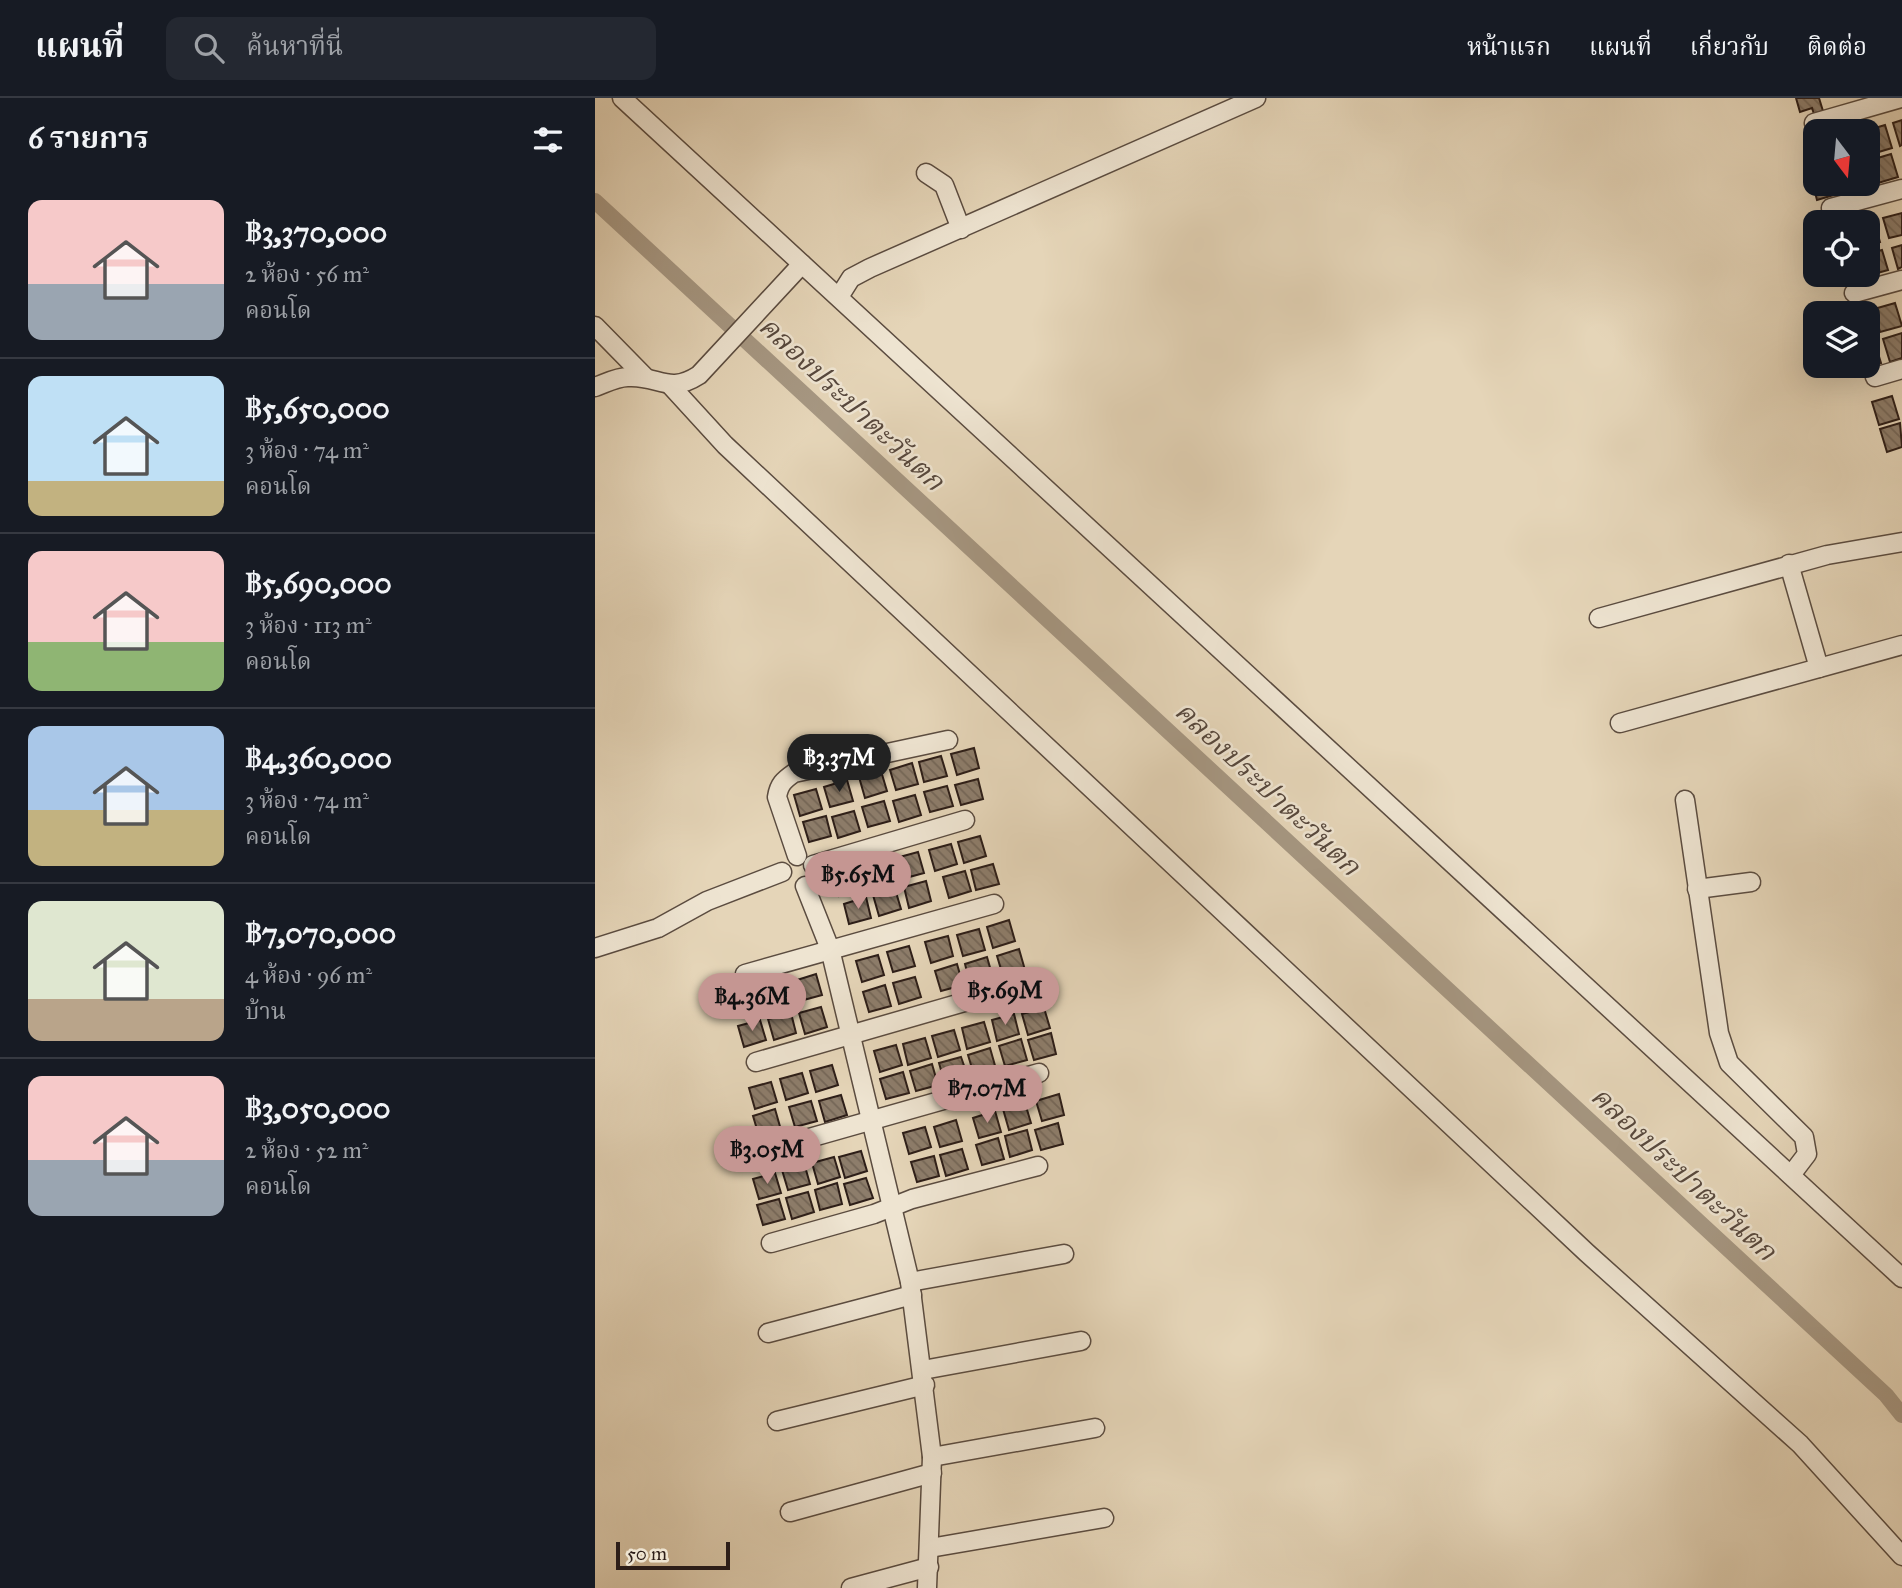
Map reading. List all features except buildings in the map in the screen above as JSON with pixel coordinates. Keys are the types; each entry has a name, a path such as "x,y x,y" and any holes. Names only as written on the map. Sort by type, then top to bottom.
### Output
{"street":[{"path":"622,98 1902,1278"},
{"path":"839,297 851,278 1256,98"},
{"path":"1828,119 1901,98"},
{"path":"926,173 944,185 961,229"},
{"path":"1831,208 1902,189"},
{"path":"595,387 624,377 646,378 671,386 682,385 699,375 802,264"},
{"path":"1854,293 1902,280"},
{"path":"595,326 646,378"},
{"path":"1880,376 1902,369"},
{"path":"671,386 725,445 1587,1253 1800,1444 1902,1556"},
{"path":"1599,618 1789,564 1857,548 1902,542"},
{"path":"1789,564 1819,668"},
{"path":"1620,723 1902,645"},
{"path":"782,872 793,886 805,886 813,877 777,797 778,787 784,780 794,773 949,740"},
{"path":"1685,800 1724,1054 1737,1072 1804,1137 1807,1154 1791,1175"},
{"path":"595,948 650,932 707,901 782,872 786,861 805,860 965,820"},
{"path":"1697,889 1751,882"},
{"path":"805,886 830,949 911,1289 924,1378 932,1465 927,1588"},
{"path":"745,974 994,904"},
{"path":"756,1062 1020,986"},
{"path":"760,1152 1039,1073"},
{"path":"771,1244 893,1206 1038,1166"},
{"path":"768,1333 911,1289 1064,1254"},
{"path":"777,1421 924,1378 1081,1341"},
{"path":"790,1512 932,1465 1095,1428"},
{"path":"930,1548 1104,1518"},
{"path":"851,1588 929,1567"}],"waterway":[{"name":"คลองประปาตะวันตก","path":"595,201 1886,1395 1902,1415"}]}
